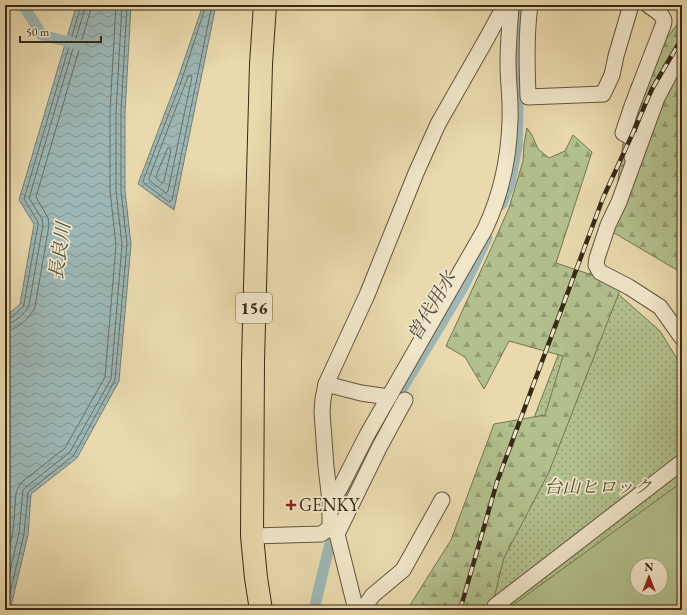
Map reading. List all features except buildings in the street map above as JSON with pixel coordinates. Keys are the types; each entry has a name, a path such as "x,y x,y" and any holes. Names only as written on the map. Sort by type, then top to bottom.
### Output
{"highway":[{"name":"156","path":"261,610 252,536 253,361 261,64 265,5"}],"street":[{"path":"356,610 333,531 322,412 326,384 367,295 416,173 438,124 487,38 503,5"},
{"path":"330,505 367,435 491,216 501,184 508,152 510,121 508,63 511,5"},
{"path":"530,5 528,17 527,58 528,97 603,94 612,75 618,48 631,5"},
{"path":"632,165 633,141 631,137 623,133 664,21 659,14 648,5"},
{"path":"682,51 657,98 619,202 608,224 596,265 600,272 629,287 660,306 682,338"},
{"path":"326,384 361,393 389,397"},
{"path":"252,536 321,534 333,531 405,400"},
{"path":"495,610 495,606 682,462"},
{"path":"362,610 373,595 403,570 442,500"}],"green space":[{"path":"682,18 682,273 611,231 631,85"},
{"path":"527,128 538,149 549,158 565,151 573,135 592,152 556,263 622,285 549,472 504,558 491,610 407,610 451,540 494,424 545,415 563,356 509,341 484,389 465,357 446,346 509,208 523,161"},
{"name":"台山ヒロック","path":"591,270 660,331 682,367 682,610 469,610 503,498"},
{"path":"682,482 682,610 510,610 509,608"}],"water":[{"name":"長良川","path":"72,5 131,5 125,112 125,191 131,244 119,381 77,458 31,494 28,535 10,610 5,610 5,317 20,304 34,224 19,200 76,7"},
{"path":"203,5 216,5 174,210 138,184 177,81"}],"waterway":[{"path":"23,5 42,35 80,45"},
{"name":"曽代用水","path":"502,204 510,183 517,147 522,5"},
{"name":"曽代用水","path":"392,408 465,284 487,238"},
{"name":"曽代用水","path":"314,610 339,514 351,484 377,436"}],"railway":[{"path":"460,610 497,482 603,198 652,89 682,38"}],"place":[{"name":"GENKY","path":"291,505"}]}
